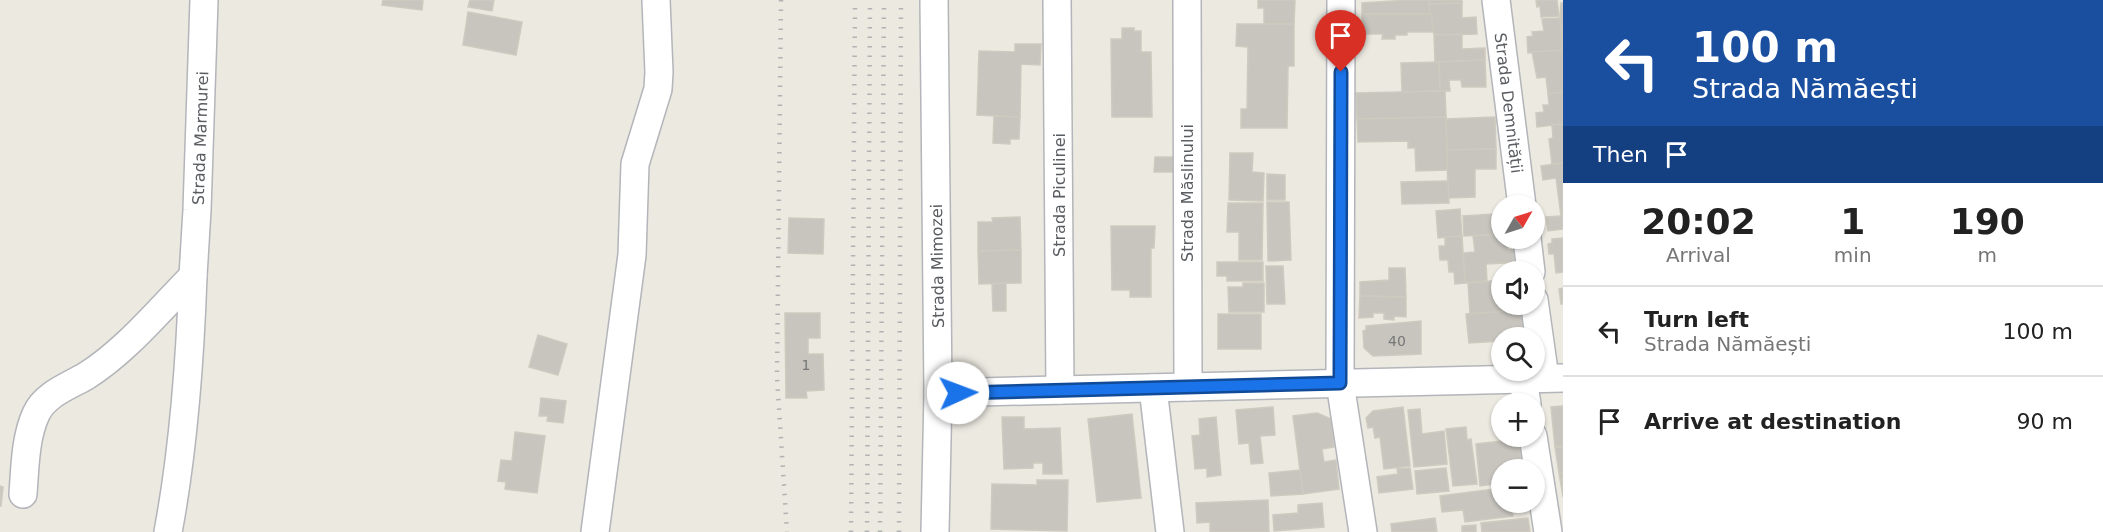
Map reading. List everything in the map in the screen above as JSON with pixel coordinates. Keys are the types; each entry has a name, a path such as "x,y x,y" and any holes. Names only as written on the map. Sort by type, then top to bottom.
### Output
{"street":[{"name":"Strada Marmurei","path":"168,532 181,454 189,368 204,0"},
{"path":"595,532 632,255 635,164 658,89 656,0"},
{"name":"Strada Mimozei","path":"934,0 938,393 935,532"},
{"name":"Strada Piculinei","path":"1057,0 1060,390"},
{"name":"Strada Măslinului","path":"1187,0 1188,387"},
{"path":"1341,0 1340,383 1362,532"},
{"name":"Strada Demnității","path":"1496,0 1521,195"},
{"path":"23,495 27,448 37,412 55,393 88,375 106,361 193,276"},
{"path":"938,393 1340,383 1540,384 1535,315"},
{"path":"1153,388 1170,532"},
{"path":"1535,447 1548,532"}],"building":[{"path":"383,0 423,0 422,10 382,5"},
{"path":"470,0 494,0 492,11 468,7"},
{"path":"1258,0 1295,0 1294,24 1264,24 1264,8 1258,8"},
{"path":"1429,0 1431,14 1362,14 1362,3"},
{"path":"1429,0 1462,0 1462,3 1429,4"},
{"path":"1536,0 1557,0 1559,16 1541,17 1540,6 1537,7"},
{"path":"1462,3 1462,18 1476,17 1477,34 1434,35 1429,4"},
{"path":"1561,3 1563,3 1563,44 1560,18"},
{"path":"468,12 522,22 516,55 463,45"},
{"path":"1362,14 1431,14 1434,32 1407,32 1407,35 1395,35 1395,39 1382,39 1383,34 1362,34"},
{"path":"1560,18 1563,50 1528,53 1527,37 1533,36 1532,32 1544,31 1542,19"},
{"path":"1237,24 1294,24 1294,66 1288,66 1287,128 1241,128 1241,109 1247,109 1248,47 1236,46"},
{"path":"1122,28 1134,28 1134,31 1141,31 1141,52 1151,52 1152,117 1112,117 1111,39 1122,39"},
{"path":"1462,34 1462,49 1485,48 1485,60 1435,62 1434,35"},
{"path":"1015,44 1041,44 1040,65 1021,64 1020,117 977,115 979,51 1015,52"},
{"path":"1563,50 1563,92 1548,94 1546,77 1537,78 1532,52"},
{"path":"1485,60 1486,87 1462,87 1461,80 1449,80 1450,91 1440,91 1439,62"},
{"path":"1439,62 1440,91 1402,92 1401,63"},
{"path":"1445,91 1446,117 1357,119 1356,93"},
{"path":"1563,92 1563,124 1537,127 1536,113 1544,112 1543,105 1549,105 1548,94"},
{"path":"994,116 1020,117 1019,139 1010,139 1010,144 993,143"},
{"path":"1446,117 1448,170 1416,171 1415,148 1408,148 1408,141 1358,142 1357,119"},
{"path":"1495,117 1496,149 1447,150 1446,119"},
{"path":"1563,124 1563,163 1552,164 1549,139 1553,138 1552,125"},
{"path":"1496,149 1496,169 1475,169 1475,197 1448,198 1447,150"},
{"path":"1230,153 1253,153 1252,172 1264,173 1263,201 1229,200"},
{"path":"1155,157 1180,157 1180,172 1154,172"},
{"path":"1563,163 1563,216 1561,216 1556,178 1543,180 1541,166"},
{"path":"1267,174 1285,175 1285,200 1267,200"},
{"path":"1448,181 1449,203 1402,204 1401,182"},
{"path":"1267,202 1289,202 1291,260 1268,261"},
{"path":"1228,203 1263,203 1262,260 1239,260 1239,232 1227,232"},
{"path":"1460,209 1462,236 1438,238 1436,211"},
{"path":"1491,214 1491,235 1464,236 1463,216"},
{"path":"1563,216 1563,229 1548,231 1546,217"},
{"path":"1020,217 1021,250 978,251 978,222 993,222 992,218"},
{"path":"789,218 824,219 823,254 788,253"},
{"path":"1111,226 1155,226 1154,248 1151,248 1151,297 1130,297 1130,290 1112,290"},
{"path":"1491,235 1491,249 1521,249 1522,261 1491,261 1491,264 1486,264 1487,281 1465,283 1463,253 1475,252 1473,236"},
{"path":"1462,236 1465,283 1455,284 1454,272 1449,272 1448,260 1440,260 1439,246 1445,246 1445,237"},
{"path":"1563,238 1563,272 1556,273 1554,254 1549,254 1548,244 1552,243 1552,239"},
{"path":"1021,250 1021,283 979,284 978,251"},
{"path":"1217,262 1263,262 1263,281 1227,281 1227,276 1217,276"},
{"path":"1266,266 1283,266 1285,304 1267,304"},
{"path":"1389,268 1405,268 1406,297 1360,296 1360,282 1389,280"},
{"path":"1491,281 1491,312 1470,314 1468,283"},
{"path":"1006,283 1006,311 993,311 992,284"},
{"path":"1243,283 1264,283 1264,312 1229,312 1228,287 1243,287"},
{"path":"1563,288 1563,304 1561,304 1559,289"},
{"path":"1360,296 1406,297 1406,317 1394,316 1394,320 1384,319 1384,313 1373,313 1373,317 1359,318"},
{"path":"1491,312 1491,315 1522,315 1524,327 1491,327 1491,342 1469,343 1466,314"},
{"path":"785,313 820,313 820,338 808,338 808,354 823,354 824,390 806,391 807,398 786,398"},
{"path":"1218,314 1261,314 1261,349 1218,349"},
{"path":"1421,321 1421,354 1373,356 1364,348 1363,331 1366,330 1366,326"},
{"path":"538,335 567,344 558,375 529,367"},
{"path":"541,398 566,401 563,423 547,421 548,416 539,416"},
{"path":"1563,406 1563,447 1555,447 1551,407"},
{"path":"1273,407 1275,435 1260,436 1263,463 1251,464 1249,443 1239,444 1236,410"},
{"path":"1403,407 1410,466 1384,469 1380,437 1375,438 1373,427 1368,428 1366,418 1373,411"},
{"path":"1420,409 1422,434 1444,431 1447,464 1414,467 1408,410"},
{"path":"1317,413 1331,419 1334,447 1322,449 1324,462 1336,460 1339,489 1303,494 1293,416"},
{"path":"1132,414 1141,498 1097,502 1088,419"},
{"path":"1002,417 1024,417 1024,429 1060,428 1062,474 1043,474 1043,463 1033,463 1033,468 1004,469"},
{"path":"1216,417 1221,475 1207,477 1207,468 1195,469 1192,436 1200,435 1199,419"},
{"path":"1466,427 1467,440 1471,439 1477,484 1453,486 1446,429"},
{"path":"515,432 545,436 537,493 505,489 506,482 498,481 501,460 512,461"},
{"path":"1491,442 1491,447 1520,447 1522,459 1491,459 1491,484 1480,486 1476,444"},
{"path":"1555,447 1563,447 1563,473 1559,473"},
{"path":"1410,468 1413,489 1379,493 1377,477 1398,474 1397,469"},
{"path":"1446,468 1449,491 1417,494 1415,471"},
{"path":"1300,470 1303,494 1271,496 1269,473"},
{"path":"1559,473 1563,473 1563,497"},
{"path":"1037,480 1068,480 1067,531 991,529 992,484 1037,485"},
{"path":"0,486 3,487 1,506 0,506"},
{"path":"1491,489 1491,513 1513,513 1513,516 1465,522 1463,510 1442,512 1440,496"},
{"path":"1268,500 1269,532 1210,532 1210,522 1197,523 1196,503"},
{"path":"1322,503 1324,527 1274,531 1273,515 1298,513 1298,505"},
{"path":"1435,518 1437,532 1392,532 1391,524"},
{"path":"1528,518 1530,532 1482,532 1481,523"},
{"path":"1476,525 1476,532 1462,532 1462,526"}],"railway":[{"path":"781,0 777,377 787,532"},
{"path":"851,532 855,0"},
{"path":"867,532 870,0"},
{"path":"880,532 884,0"},
{"path":"899,532 901,0"}],"route":[{"path":"958,393 1340,383 1341,72"}]}
